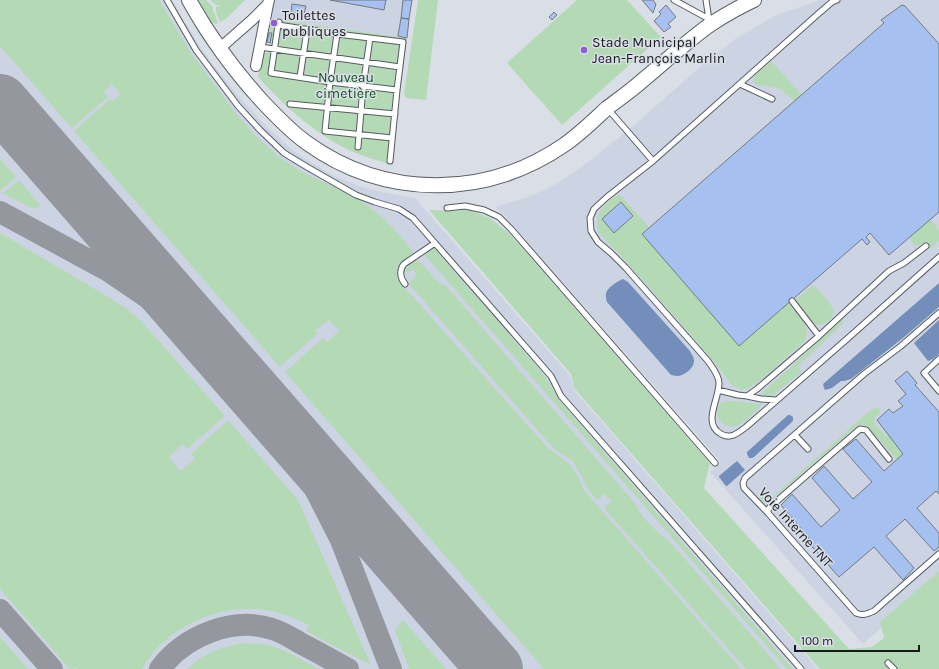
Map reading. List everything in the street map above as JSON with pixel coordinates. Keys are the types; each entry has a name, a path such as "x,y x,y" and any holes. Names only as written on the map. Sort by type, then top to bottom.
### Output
{"main road":[{"path":"189,0 219,50 234,69 266,105 307,143 347,166 372,175 402,182 442,185 474,182 500,176 530,165 558,149 582,132 608,108 642,81 711,21 754,0"}],"street":[{"path":"219,50 252,20 269,2"},
{"path":"256,66 269,2"}],"lane":[{"path":"167,0 196,50 238,106 284,153 356,195 399,209 413,218 551,376 561,396 801,669"},
{"path":"674,0 711,21"},
{"path":"706,0 711,21"},
{"path":"837,0 832,2 818,14 653,161 594,209 590,218 591,231 598,242 626,268 708,361 717,375 719,382 712,419 713,426 723,436 729,437 740,432 938,258"},
{"path":"390,161 397,90 404,42 307,30 278,24 271,73 397,90"},
{"path":"300,77 307,30"},
{"path":"337,34 325,131 392,138"},
{"path":"358,147 363,86 370,38"},
{"path":"260,47 400,67"},
{"path":"740,84 772,99"},
{"path":"290,104 395,114"},
{"path":"608,108 653,161"},
{"path":"447,208 465,206 484,210 503,221 715,462"},
{"path":"405,284 402,279 401,271 404,264 435,242"},
{"path":"747,396 758,389 819,336 889,271 904,263 926,246"},
{"path":"792,301 819,336"},
{"name":"Voie Interne TNT","path":"939,313 864,374 744,480 743,486 856,612 860,614 867,614 874,611 939,554"},
{"path":"939,360 924,373 939,391"},
{"path":"718,390 731,394 776,400"},
{"path":"768,513 770,507 860,429 866,430 889,459"},
{"path":"795,435 808,449"},
{"path":"888,663 894,669"}],"shaded area":[{"path":"0,0 172,0 197,42 235,92 267,127 294,151 335,176 359,186 415,198 570,376 574,390 818,669 0,669"},
{"path":"268,0 412,0 407,38 273,20"},
{"path":"820,0 939,0 939,577 863,644 710,472 721,462 502,213 495,207 531,196 558,183 583,166 632,127 700,67 735,39 774,16"}],"green space":[{"path":"0,0 159,0 191,53 233,110 255,135 280,158 304,173 346,192 366,204 384,219 403,239 413,252 398,266 397,271 400,282 548,448 570,464 584,490 741,669 544,669 285,372 323,338 327,342 339,331 329,320 315,331 317,334 280,367 74,131 110,99 113,101 121,94 111,84 104,92 108,97 72,128 0,46"},
{"path":"195,0 206,0 213,7 218,23 216,24 207,21"},
{"path":"210,0 245,0 227,18 220,22 216,7 221,5 216,5"},
{"path":"418,0 438,0 426,100 406,98 404,94"},
{"name":"Stade Municipal Jean-François Marlin","path":"577,0 627,0 661,37 562,125 507,63"},
{"name":"Nouveau cimetière","path":"272,19 407,38 393,165 354,152 323,135 300,118 258,77 262,53 266,53 269,50 270,43 267,42"},
{"path":"200,30 245,89 357,175 481,186 483,188 444,193 412,191 376,184 340,170 307,151 292,140 253,103 229,75 197,31"},
{"path":"771,61 802,95 795,101 779,88 755,84 753,80 756,74"},
{"path":"0,159 16,177 0,191"},
{"path":"19,180 40,205 36,209 3,193"},
{"path":"619,195 649,227 642,234 739,346 788,303 800,316 806,326 807,331 804,342 758,382 747,389 740,389 733,386 711,358 625,260 600,234 597,225 598,216 608,202","holes":["621,202 633,217 614,233 602,219"]},
{"path":"467,209 490,218 511,235 710,463 704,488 849,649 872,647 884,638 880,622 939,571 939,669 820,669 574,388 571,374 429,210 456,211"},
{"path":"931,219 939,231 939,241 929,250 923,243 918,246 913,244 910,237"},
{"path":"0,233 126,308 141,321 225,416 187,449 183,444 169,457 180,471 195,459 191,454 228,420 298,500 371,665 306,631 309,625 296,619 270,611 242,609 213,614 186,626 162,643 152,654 142,669 70,669 0,589"},
{"path":"433,247 546,377 557,397 565,407 793,669 787,669 424,254"},
{"path":"416,260 424,266 441,284 446,286 634,502 649,524 670,542 781,669 746,669 604,508 611,501 604,494 597,500 588,489 573,461 557,451 549,443 408,283 415,278 416,273 413,269 407,273 405,271 410,264"},
{"path":"813,285 827,299 833,309 830,320 820,325 812,323 793,302"},
{"path":"842,320 844,323 798,366 802,371 772,396 760,395"},
{"path":"732,401 763,404 739,425 731,427 722,423 717,414 717,410 723,402"},
{"path":"876,407 879,408 880,412 875,417 874,423 887,437 889,435 903,454 897,460 867,426 858,425 768,503 766,502 766,504 764,504 759,498 762,495 768,501 867,413"},
{"path":"403,620 446,669 409,669 395,630"},
{"path":"0,637 28,669 0,669"},
{"path":"245,643 262,644 280,649 318,669 187,669 193,663 214,651"}],"water":[{"path":"623,279 628,282 690,351 694,358 694,363 686,373 680,376 671,375 607,302 606,292 608,289"},
{"path":"939,283 939,307 851,379 841,381 832,388 825,390 823,384"},
{"path":"939,320 939,354 928,361 914,343"},
{"path":"788,415 793,417 793,421 754,457 749,458 747,452"},
{"path":"737,461 745,470 726,486 719,476"}],"building":[{"path":"330,0 386,0 384,10"},
{"path":"403,0 412,0 409,19 401,18"},
{"path":"642,0 653,0 656,4 653,13"},
{"path":"292,4 306,6 304,14 291,12"},
{"path":"666,5 676,17 668,24 671,27 664,32 654,21 661,14 659,12"},
{"path":"902,5 905,6 939,44 939,212 889,255 870,233 866,237 870,242 867,245 862,239 739,346 642,234 884,23 881,20"},
{"path":"554,12 557,15 552,20 549,17"},
{"path":"401,18 409,19 407,38 398,36"},
{"name":"Toilettes publiques","path":"272,19 277,20 276,27 271,26"},
{"path":"269,33 272,33 270,43 267,42"},
{"path":"621,202 633,216 614,233 602,219"},
{"path":"907,371 917,383 915,385 939,412 939,494 936,491 917,508 939,533 939,547 934,551 905,519 886,536 914,568 903,580 874,547 839,577 806,540 809,538 781,505 792,494 821,527 840,510 812,478 824,466 853,499 872,482 843,449 856,439 884,471 903,454 877,420 889,409 893,413 903,406 898,401 906,394 895,381"}],"taxiway":[{"path":"0,212 107,270 154,302 196,337 253,392 312,483 341,540 391,669"},
{"path":"0,610 52,669"},
{"path":"160,669 170,657 196,638 226,627 241,625 257,626 280,632 348,669"}],"runway":[{"path":"0,102 495,669"}],"place":[{"name":"Toilettes publiques","path":"274,23"},
{"name":"Stade Municipal Jean-François Marlin","path":"584,50"}]}
